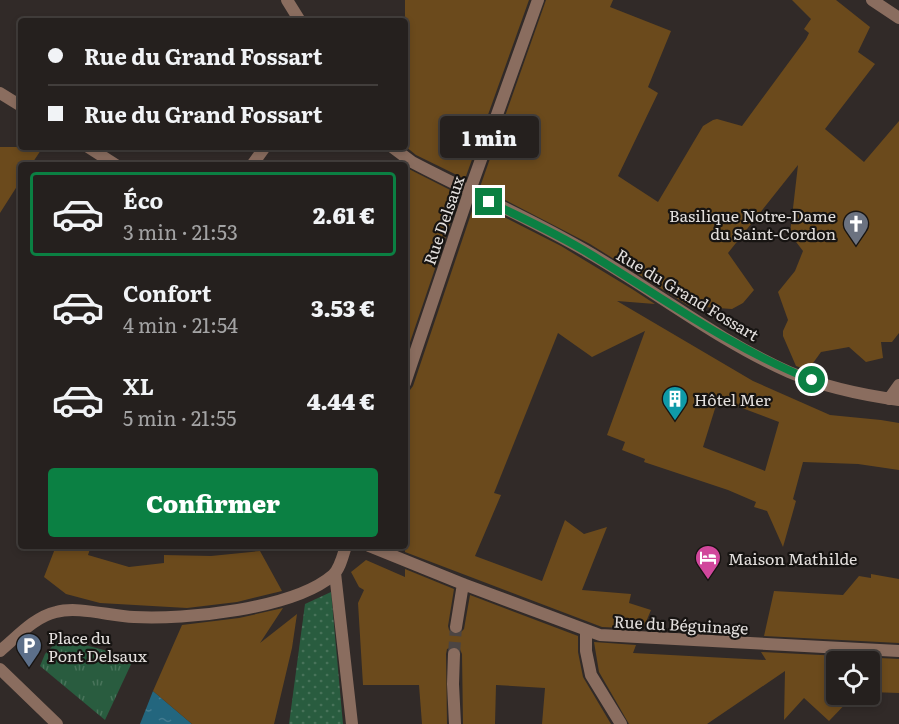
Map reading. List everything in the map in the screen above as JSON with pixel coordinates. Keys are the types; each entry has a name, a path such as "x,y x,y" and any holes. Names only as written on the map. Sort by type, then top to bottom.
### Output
{"street":[{"path":"286,0 298,18"},
{"name":"Rue Delsaux","path":"408,374 469,193 538,0"},
{"path":"872,0 895,16"},
{"path":"0,93 18,104"},
{"path":"93,150 111,162"},
{"name":"Rue du Grand Fossart","path":"396,150 412,162 469,193 574,244 729,340 789,372 831,386 894,399"},
{"path":"894,399 899,385"},
{"path":"345,549 335,573 352,724"},
{"name":"Rue du Béguinage","path":"376,549 586,632 613,637 899,651"},
{"path":"0,651 33,623 47,614 63,610 136,617 179,616 258,607 316,586 335,573"},
{"path":"456,627 463,584"},
{"path":"586,632 586,651 591,675 621,724"},
{"path":"454,654 455,724"},
{"path":"0,669 57,724"}],"green space":[{"path":"331,592 343,724 289,724 305,604"},
{"name":"Place du Pont Delsaux","path":"63,635 69,636 70,641 134,658 105,720 40,666 45,654"}],"water":[{"path":"153,691 192,724 140,724"}],"building":[{"path":"405,0 529,0 465,179 416,155 408,148 408,18 405,18"},
{"path":"546,0 613,0 610,7 671,31 648,87 658,93 618,176 658,202 703,126 717,119 742,126 806,39 809,33 804,29 811,19 792,0 836,0 870,27 858,52 875,64 825,129 864,162 899,121 899,333 892,342 881,342 883,358 866,362 849,347 821,352 808,370 796,366 783,336 788,320 778,292 795,271 803,251 790,234 798,165 728,253 754,290 743,303 732,309 689,306 590,244 480,187"},
{"path":"0,147 41,150 33,162 18,162 18,185 0,213"},
{"path":"408,169 460,195 408,348"},
{"path":"475,202 561,246 632,289 655,304 617,301 753,381 830,415 899,423 899,470 858,464 803,462 793,499 796,501 783,547 767,511 754,507 756,502 728,490 644,462 645,459 622,450 625,442 607,435 645,331 592,357 558,333 494,493 501,495 475,556 542,581 565,520 584,534 607,527 582,590 631,594 629,603 651,610 643,629 602,627 405,552 405,549 408,549 408,390","holes":["718,399 779,422 765,471 703,447"]},
{"path":"55,549 90,549 88,555 129,567 164,563 164,555 211,556 260,551 282,591 237,602 187,608 100,603 66,594 44,577"},
{"path":"366,560 405,577 405,569 454,589 448,626 454,635 464,629 470,595 578,636 578,652 583,677 611,724 542,724 545,688 496,685 495,724 463,724 462,654 459,647 454,646 447,649 446,654 447,724 422,724 419,685 363,685 358,603 364,590 359,587 351,572"},
{"path":"871,574 899,579 899,643 764,636 774,591 843,595 859,576 871,578"},
{"path":"283,608 260,643 297,614 292,648 274,724 192,724 153,691 182,625 239,618"},
{"path":"594,642 636,645 633,653 766,660 761,652 826,655 826,705 844,705 829,721 804,698 784,720 785,671 707,724 629,724 599,672"},
{"path":"880,658 899,659 899,693 880,692"}],"tunnel":[{"path":"454,654 456,627"}],"place":[{"name":"Basilique Notre-Dame du Saint-Cordon","path":"856,247"},
{"name":"Hôtel Mer","path":"675,422"},
{"name":"Maison Mathilde","path":"708,581"},
{"name":"Place du Pont Delsaux","path":"29,669"}],"route":[{"path":"489,202 588,252 748,351 789,372 812,380"}]}
